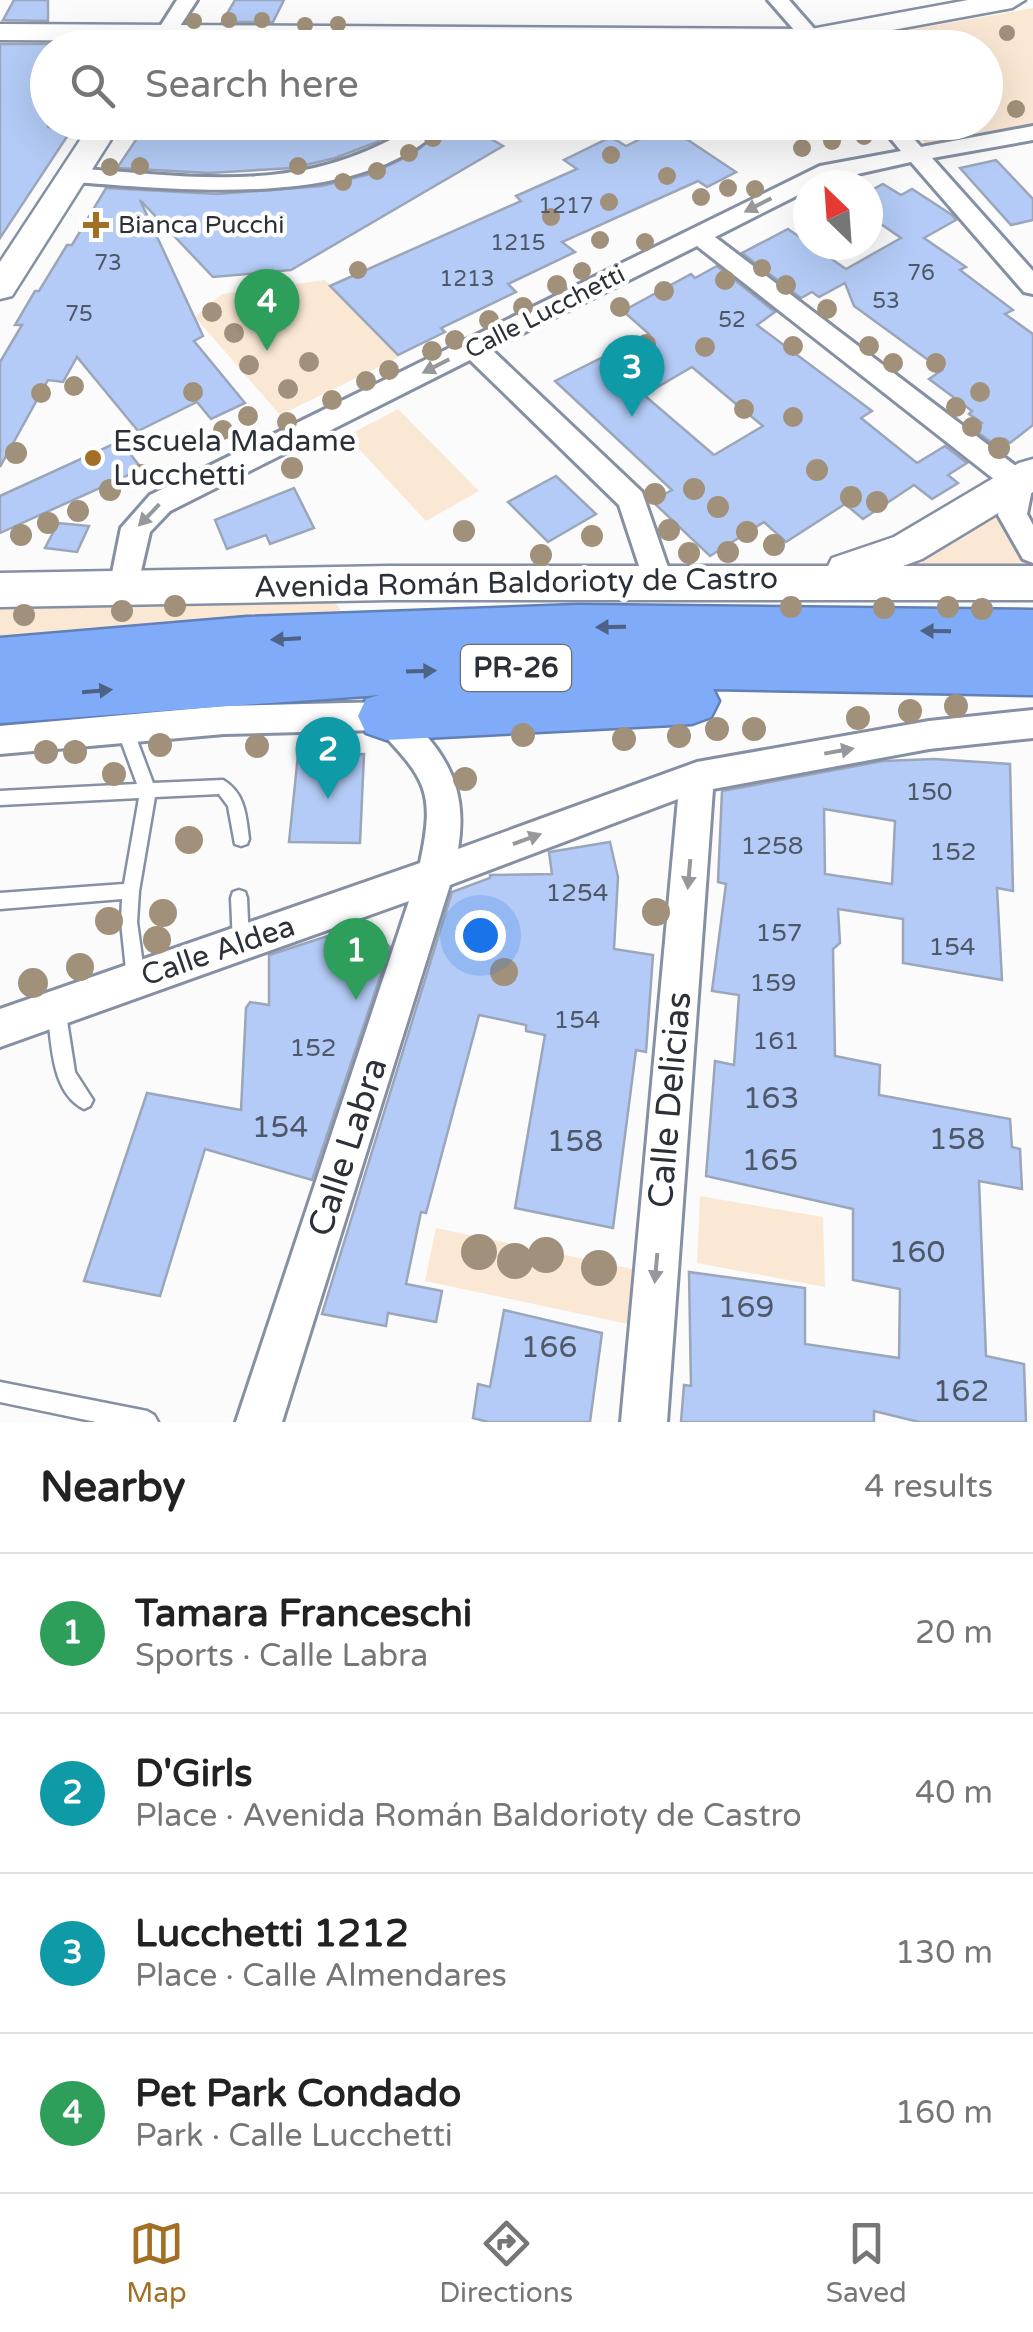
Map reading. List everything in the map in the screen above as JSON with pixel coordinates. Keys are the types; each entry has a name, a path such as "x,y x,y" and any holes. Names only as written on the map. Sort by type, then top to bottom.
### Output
{"highway":[{"name":"PR-26","path":"0,660 264,640 482,629 661,626 1033,632"},
{"name":"PR-26","path":"0,700 262,678 486,669 675,666 1033,672"},
{"path":"386,716 1033,681"}],"street":[{"path":"167,30 186,0"},
{"path":"778,0 805,30"},
{"path":"872,30 1012,0"},
{"path":"0,32 30,33"},
{"name":"Calle Lucchetti","path":"1003,139 1033,133"},
{"path":"0,288 94,140"},
{"path":"72,175 244,187 289,183 360,166 413,140"},
{"path":"902,140 1033,286"},
{"name":"Calle Lucchetti","path":"124,588 136,528 160,502 828,171 997,140"},
{"path":"698,235 1026,478"},
{"path":"474,348 632,500 658,582"},
{"path":"1026,478 1012,515 1033,550"},
{"path":"786,580 854,569 908,548 1026,478"},
{"name":"Avenida Román Baldorioty de Castro","path":"0,590 786,580 1033,583"},
{"path":"0,740 124,727 386,716"},
{"name":"Calle Labra","path":"260,1422 436,872 447,816 442,785 426,757 386,716"},
{"path":"436,872 697,777 929,735 1033,724"},
{"name":"Calle Delicias","path":"644,1422 697,777"},
{"name":"Calle Aldea","path":"0,1028 241,946 436,872"}],"lane":[{"path":"124,727 148,792 129,922 136,979"},
{"path":"0,798 223,787 236,803 241,838"},
{"path":"0,901 131,891"},
{"path":"239,898 241,946"},
{"path":"56,1008 66,1076 84,1100"},
{"path":"0,1392 147,1422"}],"shaded area":[{"path":"1033,8 1033,127 1003,133 1003,30 909,30"},
{"path":"922,140 969,140 929,148"},
{"path":"325,280 399,357 280,415 195,317 222,294"},
{"path":"398,409 479,491 426,521 347,436"},
{"path":"997,509 1033,561 1033,567 896,564"},
{"path":"336,603 342,613 0,637 0,609"},
{"path":"700,1196 823,1217 825,1287 697,1263"},
{"path":"436,1228 632,1269 628,1324 425,1281"}],"building":[{"path":"14,0 48,0 48,21 3,20"},
{"path":"235,0 284,0 273,22 222,22"},
{"path":"0,44 30,44 30,140 65,140 0,238"},
{"path":"136,140 380,140 335,158 293,168 209,173 117,168"},
{"path":"430,140 493,140 503,146 291,270 213,277 140,200 203,336 194,341 245,403 211,419 197,402 138,431 77,357 63,382 48,380 0,467 0,362 22,325 15,325 35,291 39,291 67,245 72,245 106,188 217,194 322,186 370,174 413,154"},
{"path":"605,140 616,140 626,146 638,140 688,140 736,172 707,187 698,181 562,242 575,252 508,284 516,292 441,328 445,332 398,355 330,286 521,201 516,196 577,169 564,160"},
{"path":"996,160 1033,199 1033,220 1011,225 960,168"},
{"path":"883,184 901,195 912,189 952,215 956,220 924,238 966,267 960,270 1013,310 1005,314 1033,334 1033,425 1010,443 1005,439 995,445 973,429 982,423 969,414 972,411 929,379 942,370 854,306 845,283 819,297 812,292 801,298 742,253 788,229 793,232 793,260 833,260 846,269 862,260 883,260 883,248 901,238 883,225"},
{"path":"717,266 775,312 757,325 872,411 861,418 917,463 945,446 967,463 948,475 958,483 932,499 914,485 863,519 845,504 786,542 764,522 710,556 652,501 672,490 555,381 649,334 623,311 691,274 695,278","holes":["692,367 763,426 714,455 644,395"]},
{"path":"120,441 142,469 0,533 0,496"},
{"path":"556,476 596,514 548,542 508,502"},
{"path":"294,488 314,528 270,544 266,535 227,549 215,520"},
{"path":"58,523 89,526 77,552 45,548"},
{"path":"364,754 360,843 289,842 298,755"},
{"path":"934,759 1010,764 1013,891 997,888 1002,980 903,963 903,919 838,909 840,943 833,949 835,1056 880,1065 879,1095 1010,1119 1012,1147 1020,1149 1022,1189 979,1181 986,1356 1024,1364 1026,1422 919,1422 874,1411 874,1422 681,1422 684,1385 691,1386 689,1272 805,1288 805,1344 899,1358 900,1289 853,1280 853,1209 706,1176 715,1061 734,1065 739,995 712,991 726,884 718,882 722,791 883,761","holes":["824,809 895,821 892,884 825,874"]},
{"path":"610,842 618,877 614,949 653,955 646,1052 636,1050 613,1228 515,1208 545,1035 526,1031 526,1025 479,1015 426,1213 421,1212 406,1284 442,1291 436,1322 388,1313 386,1326 322,1314 452,892 490,875 552,874 549,852"},
{"path":"362,925 390,947 312,1180 205,1149 160,1296 84,1281 147,1093 241,1110 246,1008 250,1002 269,1005 269,955"},
{"path":"504,1310 602,1333 590,1422 488,1422 473,1418 478,1384 490,1387"}],"place":[{"name":"Bianca Pucchi","path":"96,225"},
{"name":"Pet Park Condado","path":"267,351"},
{"name":"Lucchetti 1212","path":"632,417"},
{"name":"Escuela Madame Lucchetti","path":"93,458"},
{"name":"D'Girls","path":"328,799"},
{"name":"Tamara Franceschi","path":"356,1000"}]}
